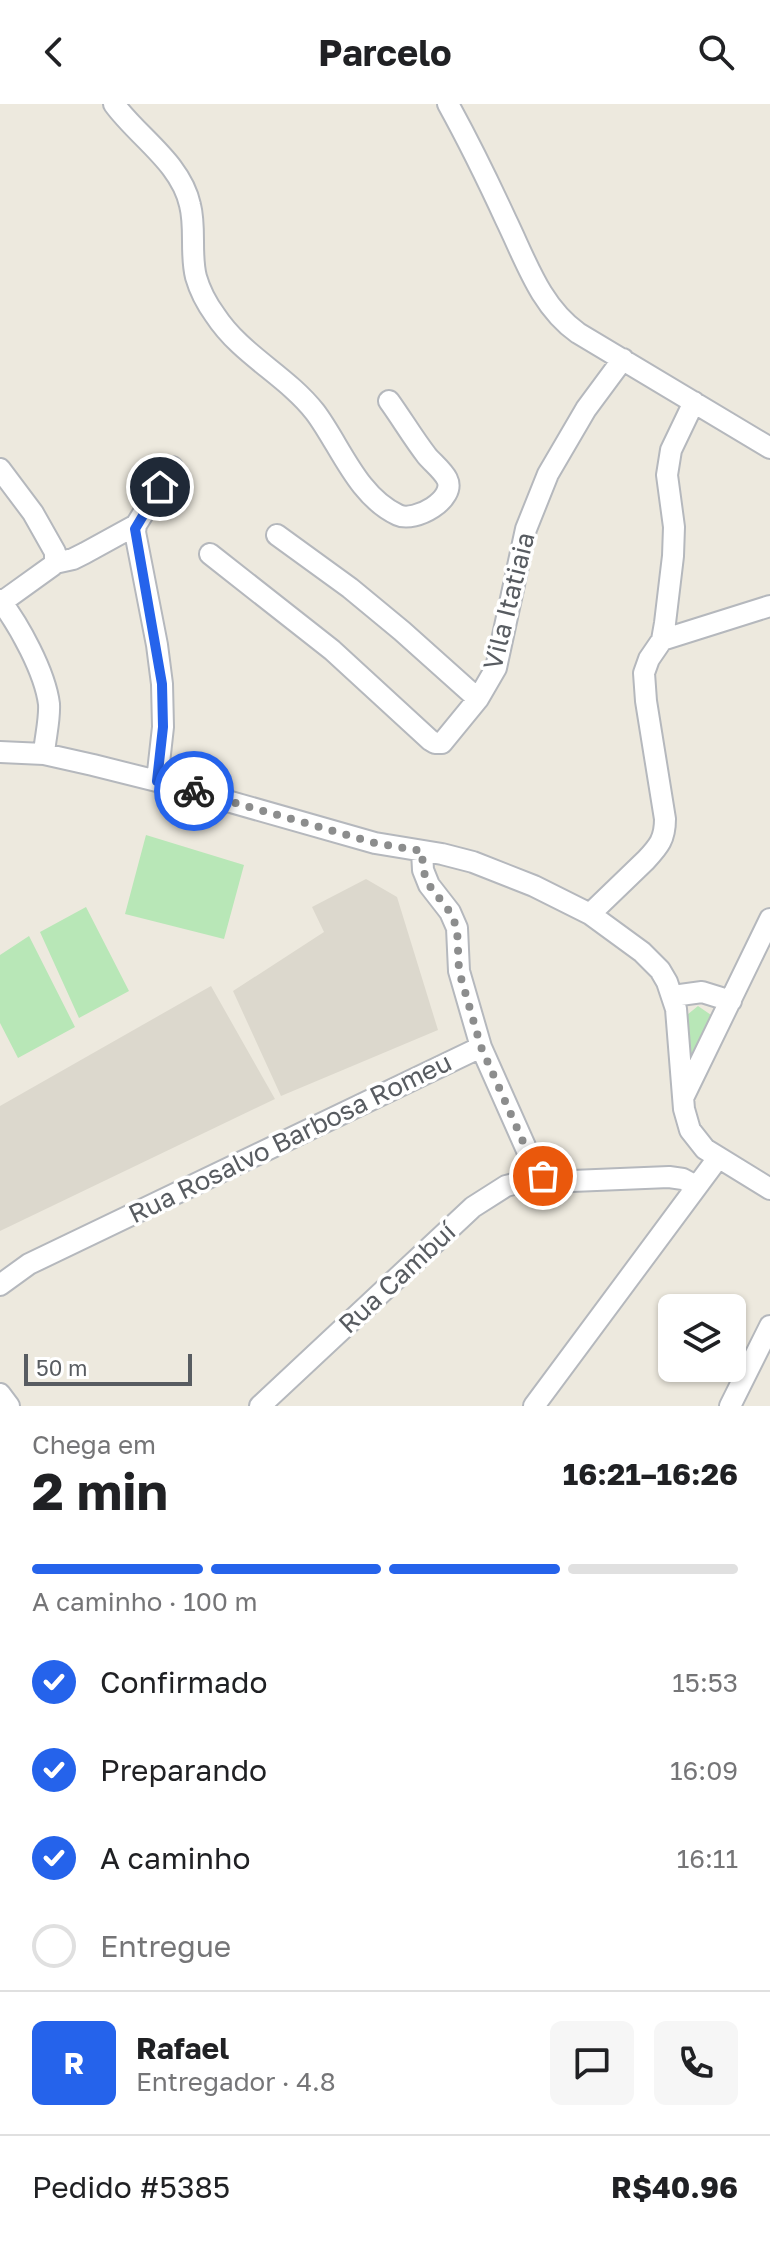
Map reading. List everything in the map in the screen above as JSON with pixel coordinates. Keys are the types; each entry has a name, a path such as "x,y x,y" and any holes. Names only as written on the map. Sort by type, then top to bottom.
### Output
{"street":[{"path":"114,104 182,184 190,205 196,276 214,315 230,336 313,409 352,472 379,502 402,517 411,517 422,514 444,497 448,479 423,451 389,401"},
{"path":"448,104 547,303 567,325 770,448"},
{"name":"Vila Itatiaia","path":"210,554 332,650 435,743 442,743 478,699 496,668 526,529 548,474 586,409 623,359"},
{"path":"590,914 646,860 665,833 644,673 662,640 673,556 674,527 667,475 671,450 694,402"},
{"path":"157,781 163,727 162,684 135,532 136,525 172,467"},
{"path":"0,469 33,513 55,552 55,563"},
{"path":"44,754 49,707 46,688 39,666 1,601 55,563 85,553 136,525"},
{"path":"277,535 360,596 478,699"},
{"path":"662,640 770,606"},
{"path":"0,752 44,754 157,781 375,843 473,862 590,914 642,952 660,970 673,996 684,1109 690,1130 705,1149 770,1189"},
{"name":"Rua Rosalvo Barbosa Romeu","path":"0,1285 29,1264 481,1047 459,971 457,928 450,912 429,885 423,870 422,851"},
{"path":"684,1096 770,919"},
{"path":"673,996 702,992 731,1001"},
{"path":"481,1047 529,1155 547,1171 572,1181 669,1177 683,1179 696,1186"},
{"path":"534,1406 718,1158"},
{"name":"Rua Cambuí","path":"260,1406 473,1207 506,1186 537,1178 547,1171"},
{"path":"730,1406 770,1326"},
{"path":"0,1394 9,1406"}],"shaded area":[{"path":"366,879 397,897 438,1030 281,1096 233,991 324,932 312,907"},
{"path":"211,986 275,1099 0,1231 0,1106"}],"green space":[{"path":"146,835 244,865 224,939 125,914"},
{"path":"86,907 129,991 79,1018 40,932"},
{"path":"29,936 75,1027 18,1058 0,1023 0,955"},
{"path":"698,1006 714,1017 693,1081 682,1019"}],"way so far":[{"path":"194,791 375,843 422,851 423,870 429,885 450,912 457,928 459,971 481,1047 529,1155 547,1171 543,1176"}],"route":[{"path":"160,487 135,529 162,684 163,727 157,781 194,791"}]}
